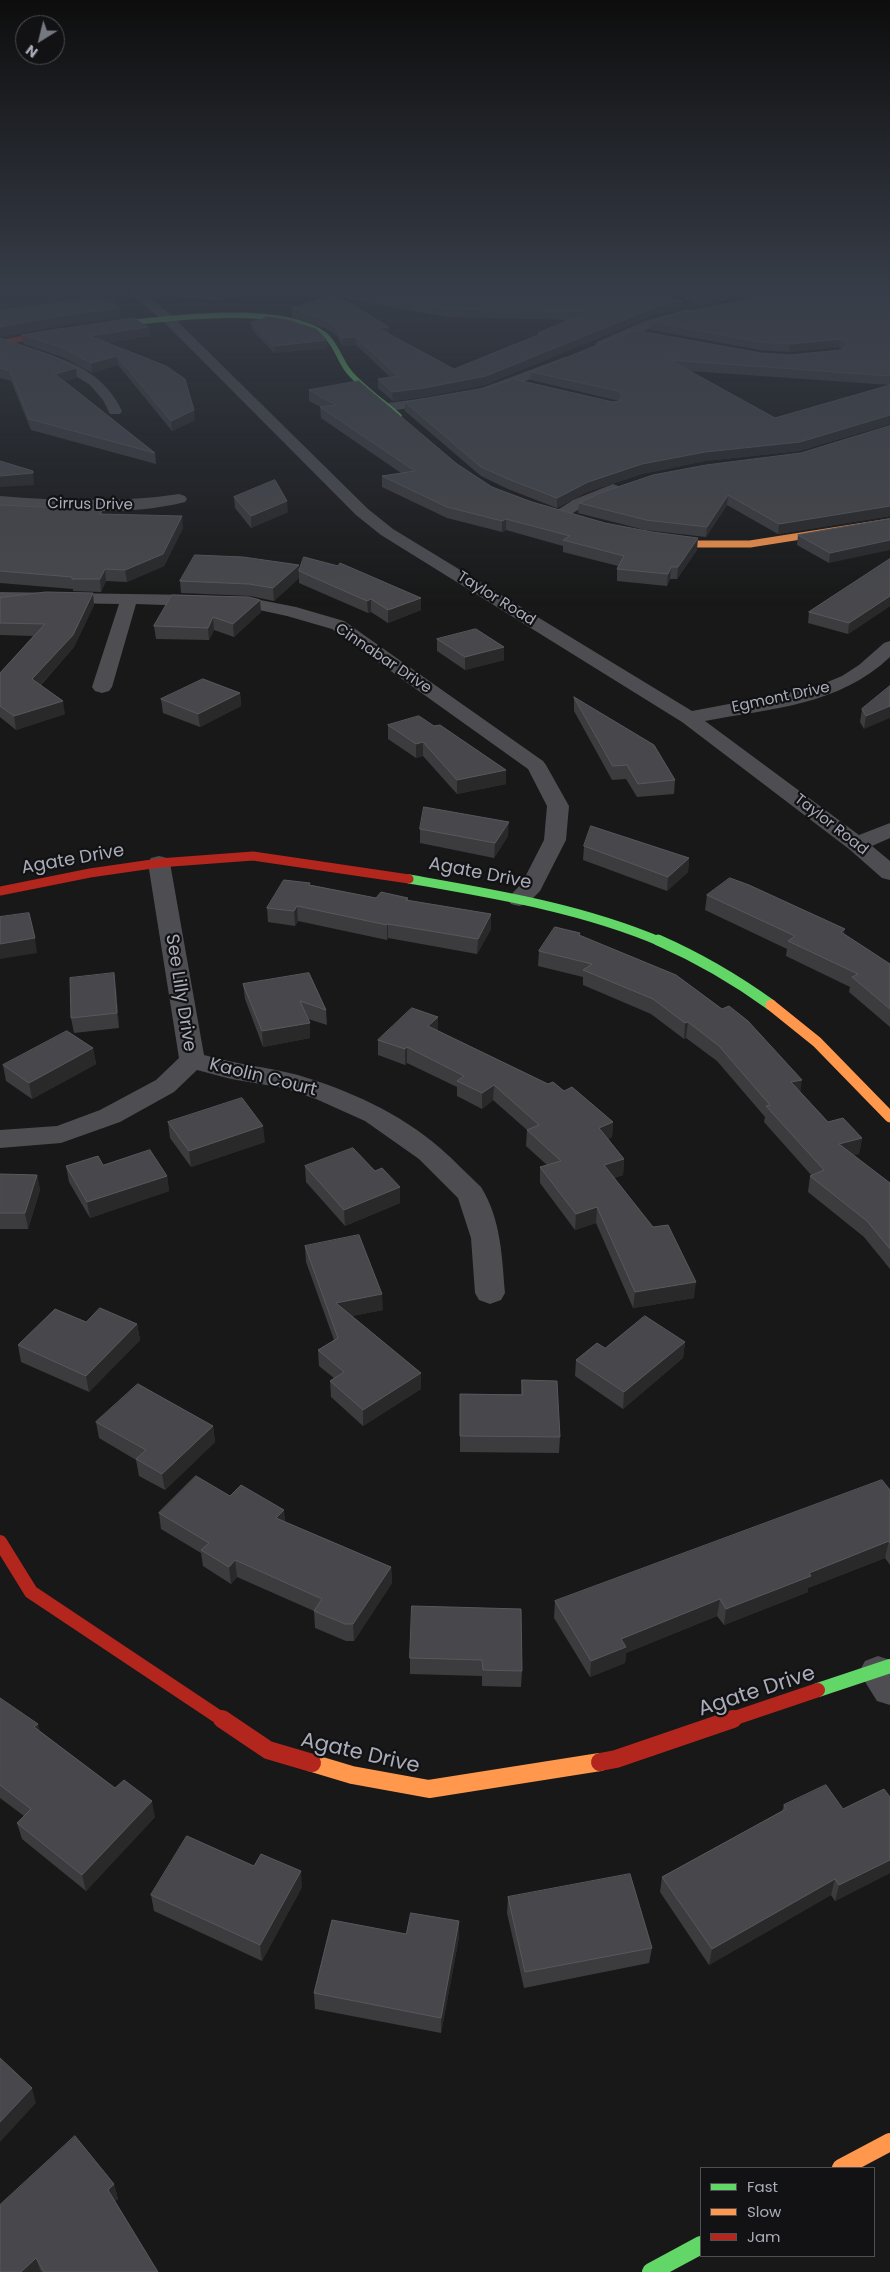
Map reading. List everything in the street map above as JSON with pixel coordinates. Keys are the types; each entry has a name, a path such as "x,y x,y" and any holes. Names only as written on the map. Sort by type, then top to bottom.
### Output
{"street":[{"path":"106,395 115,411"},
{"name":"Taylor Road","path":"244,395 362,512 387,532 689,718 857,844 890,873"},
{"path":"375,395 410,425"},
{"path":"388,406 452,399"},
{"path":"554,514 599,494 630,484"},
{"name":"Cirrus Drive","path":"0,501 108,507 145,505 179,499"},
{"path":"554,514 576,520"},
{"path":"651,539 685,544 750,544 890,522"},
{"name":"Cinnabar Drive","path":"0,597 195,600 250,603 290,611 338,625 536,765 558,806 555,840 532,886 518,898"},
{"path":"102,687 130,600"},
{"name":"Egmont Drive","path":"689,718 818,693 832,688 865,671 890,646"},
{"path":"857,844 890,830"},
{"name":"Agate Drive","path":"0,890 90,873 159,863 253,856 358,870 518,898 598,918 645,935 707,963 752,989 817,1042 890,1117"},
{"name":"See Lilly Drive","path":"0,1139 61,1134 110,1116 165,1086 192,1060 159,863"},
{"name":"Kaolin Court","path":"192,1060 231,1071 289,1081 324,1093 374,1114 429,1153 471,1194 486,1238 490,1293"},
{"name":"Agate Drive","path":"0,1542 31,1592 268,1750 352,1775 429,1789 616,1759 886,1676"},
{"path":"843,2167 890,2142"},
{"path":"651,2272 700,2246"}],"building":[{"path":"20,395 82,395 155,453 29,419"},
{"path":"149,395 190,395 194,410 171,421"},
{"path":"318,395 376,395 457,464 492,487 532,502 605,523 698,538 678,567 671,567 668,574 617,569 624,556 563,540 570,536 506,519 502,521 447,507 382,476 415,471 320,407 336,405"},
{"path":"445,395 583,395 613,402 619,401 622,397 621,395 733,395 775,418 855,395 890,395 890,415 800,442 705,452 642,464 588,482 557,498 481,467 405,402"},
{"path":"890,426 890,506 779,524 728,495 707,527 646,520 579,503 600,493 653,475 706,465 801,453"},
{"path":"0,461 33,471 33,473 0,476"},
{"path":"275,480 287,501 251,516 234,497"},
{"path":"0,505 102,510 99,514 182,516 163,554 125,570 105,569 100,579 72,579 72,577 0,571"},
{"path":"890,519 890,540 830,553 798,535"},
{"path":"195,555 243,557 299,565 273,588 249,584 180,581"},
{"path":"304,557 338,566 340,563 421,598 388,610 371,599 367,601 299,571"},
{"path":"890,559 890,596 849,623 809,612"},
{"path":"46,592 93,593 73,635 32,679 63,701 14,716 0,706 0,673 45,624 0,623 0,598"},
{"path":"172,595 249,597 260,600 233,624 213,617 208,628 154,626"},
{"path":"476,629 504,647 465,657 437,639"},
{"path":"203,679 240,693 198,714 161,699"},
{"path":"890,686 890,706 866,716 862,709"},
{"path":"574,697 654,745 675,780 638,784 627,765 613,766"},
{"path":"419,716 434,726 440,725 506,770 457,780 423,742 416,744 388,725"},
{"path":"424,807 509,822 495,843 420,829"},
{"path":"591,826 689,858 668,877 584,846"},
{"path":"730,878 845,929 841,932 890,964 890,1009 852,977 858,974 788,941 795,936 707,895"},
{"path":"284,880 310,883 309,885 376,898 381,892 408,898 406,900 491,914 478,939 387,925 297,906 294,911 267,908"},
{"path":"29,913 35,938 0,944 0,917"},
{"path":"555,927 580,933 579,935 676,975 722,1009 729,1006 748,1021 802,1080 791,1082 828,1122 843,1118 862,1138 839,1144 890,1183 890,1249 867,1221 810,1176 824,1170 766,1106 770,1105 719,1046 688,1022 685,1023 653,999 583,970 592,964 539,951"},
{"path":"114,973 117,1013 71,1018 70,978"},
{"path":"309,973 326,1010 300,1001 310,1023 262,1031 243,984"},
{"path":"412,1008 438,1017 428,1026 548,1084 553,1082 564,1091 572,1087 613,1122 599,1128 624,1159 604,1165 653,1227 668,1225 696,1282 635,1292 597,1207 576,1214 540,1167 561,1161 527,1130 539,1125 494,1085 482,1093 457,1081 464,1076 407,1047 405,1049 378,1040"},
{"path":"67,1031 93,1048 29,1083 3,1065"},
{"path":"242,1098 263,1126 189,1151 168,1122"},
{"path":"353,1148 375,1171 382,1168 400,1187 344,1210 305,1166"},
{"path":"150,1150 167,1176 87,1202 66,1166 98,1156 103,1165"},
{"path":"0,1174 37,1175 25,1213 0,1213"},
{"path":"359,1235 382,1294 336,1303 421,1373 363,1410 330,1381 344,1372 318,1350 338,1338 305,1246"},
{"path":"100,1308 137,1324 86,1376 18,1345 55,1309 86,1322"},
{"path":"645,1316 685,1342 624,1392 576,1360 597,1343 605,1348"},
{"path":"522,1380 557,1381 560,1437 460,1436 460,1394 522,1395"},
{"path":"138,1384 213,1426 162,1474 136,1459 146,1450 96,1422"},
{"path":"196,1476 230,1496 241,1485 284,1510 276,1518 391,1567 353,1624 345,1624 314,1611 322,1599 235,1560 229,1567 201,1550 209,1543 159,1513"},
{"path":"882,1480 890,1490 890,1543 889,1541 809,1573 811,1576 726,1609 720,1599 621,1639 626,1647 591,1661 555,1601"},
{"path":"412,1606 521,1609 522,1671 483,1670 482,1660 410,1658"},
{"path":"0,1698 38,1724 34,1727 115,1788 124,1780 152,1801 82,1875 17,1823 31,1809 0,1785"},
{"path":"826,1785 843,1809 884,1789 890,1797 890,1860 839,1885 835,1879 712,1949 662,1877 786,1809 784,1805"},
{"path":"187,1836 254,1866 261,1854 301,1871 260,1945 151,1895"},
{"path":"630,1874 652,1948 525,1972 508,1897"},
{"path":"411,1913 459,1921 441,2018 314,1993 332,1920 406,1934"},
{"path":"0,2058 32,2088 0,2122"},
{"path":"75,2136 114,2184 108,2190 158,2272 44,2272 36,2258 21,2272 0,2272 0,2205"}],"traffic: fast":[{"path":"374,395 399,416"},
{"path":"409,879 504,896 552,907 599,919 645,935 690,954 732,977 771,1005"},
{"path":"818,1690 890,1666"},
{"path":"651,2272 700,2246"}],"traffic: slow":[{"path":"660,541 685,544 750,544 890,522"},
{"path":"771,1005 817,1042 890,1117"},
{"path":"312,1763 352,1775 429,1789 600,1762"},
{"path":"843,2167 890,2142"}],"traffic: jam":[{"path":"0,891 90,873 159,863 253,856 409,879"},
{"path":"0,1542 31,1592 268,1750 312,1763"},
{"path":"600,1762 616,1759 818,1690"}]}
